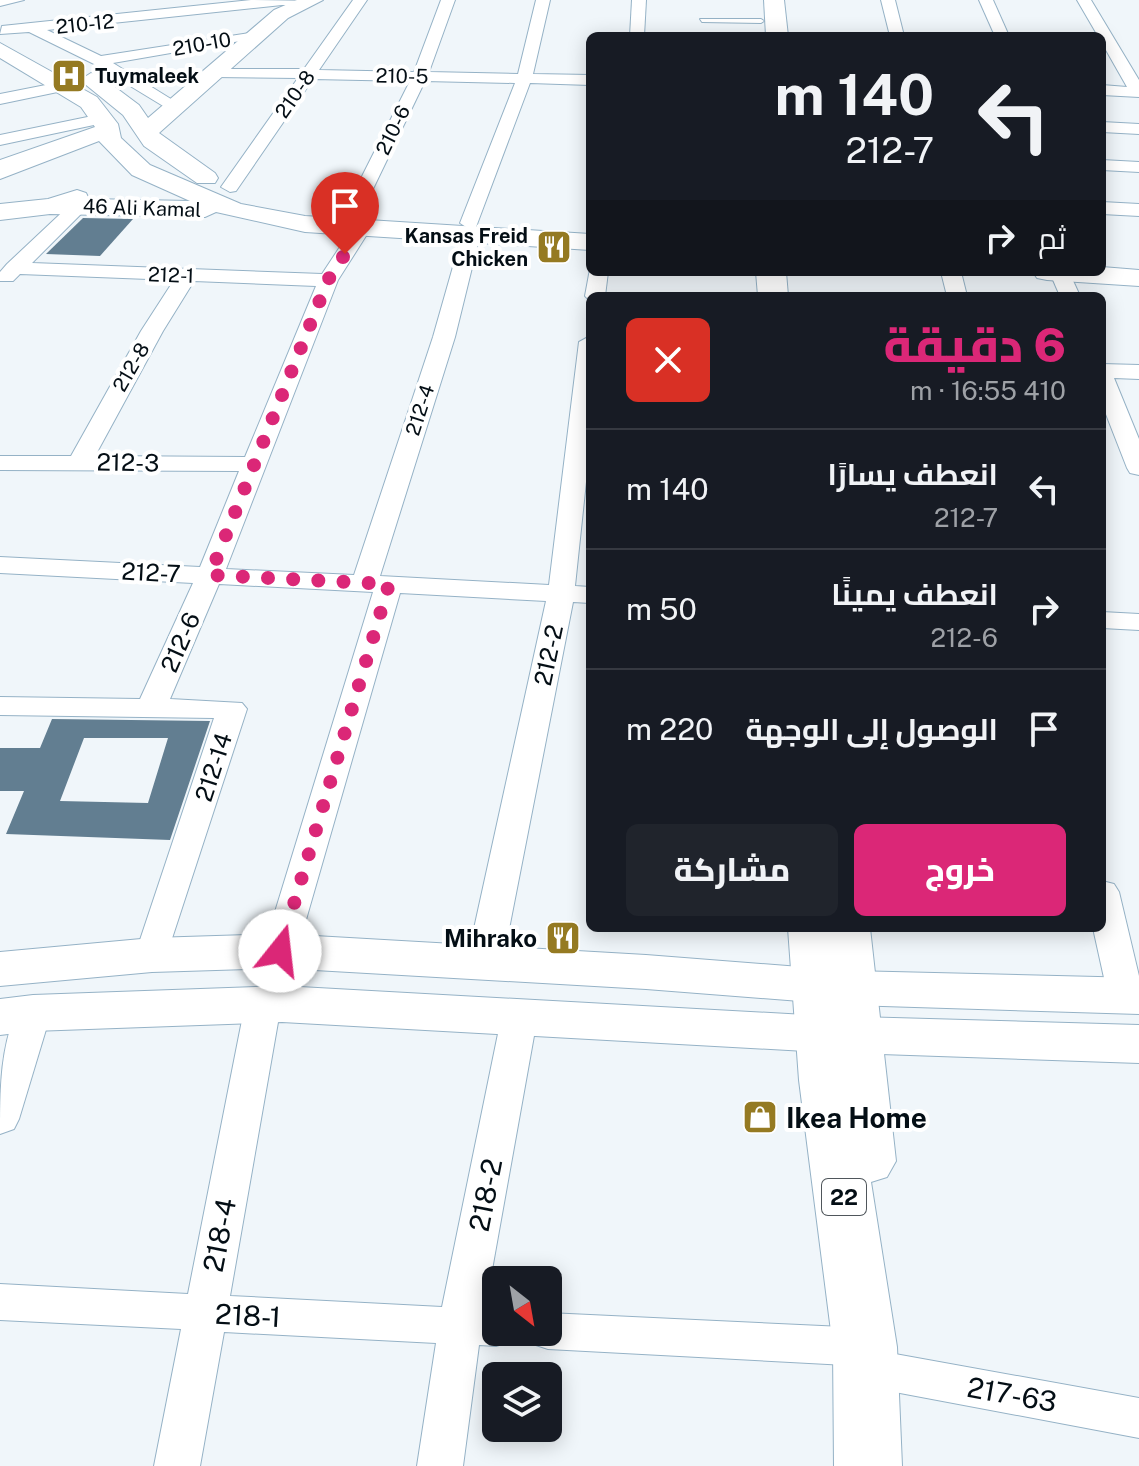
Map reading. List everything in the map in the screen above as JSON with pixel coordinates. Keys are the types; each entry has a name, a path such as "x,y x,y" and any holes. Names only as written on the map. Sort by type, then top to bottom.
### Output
{"main road":[{"path":"774,0 777,32"},
{"path":"145,133 257,34 285,3"},
{"path":"3,39 89,102 105,125 110,140 141,170 305,224 357,221 586,242"},
{"path":"3,39 117,97 131,110 145,133 171,156 232,199"},
{"path":"0,172 6,166 105,125"},
{"name":"46 Ali Kamal","path":"50,206 77,198 171,156"},
{"name":"46 Ali Kamal","path":"0,212 50,206 232,199"},
{"path":"470,229 586,230"},
{"path":"1106,262 1139,265"},
{"path":"1106,276 1139,278"},
{"name":"22","path":"814,932 837,1010 875,1359 893,1466"},
{"name":"22","path":"837,1010 845,932"},
{"path":"0,969 152,955 280,951 484,965 837,1010 1139,1044"},
{"path":"16,1015 263,1005 519,1019 837,1010 1133,996"},
{"name":"22","path":"868,1466 875,1359"}],"street":[{"path":"0,2 17,0"},
{"path":"130,0 156,16"},
{"name":"210-8","path":"232,199 308,75 360,0"},
{"name":"210-6","path":"357,221 420,76 448,0"},
{"name":"212-4","path":"280,951 470,229 524,79 543,0"},
{"path":"637,32 639,0"},
{"path":"888,0 896,32"},
{"path":"986,0 1000,32"},
{"path":"1084,0 1103,32"},
{"name":"210-12","path":"35,29 285,3"},
{"path":"3,39 35,29 99,61 173,107"},
{"name":"210-10","path":"99,61 257,34"},
{"path":"1106,37 1139,92"},
{"name":"210-5","path":"214,72 586,80"},
{"path":"0,99 66,86"},
{"path":"1106,90 1139,92"},
{"path":"0,140 105,125"},
{"path":"1106,127 1139,129"},
{"path":"1106,165 1139,167"},
{"path":"7,275 79,206"},
{"path":"1106,208 1139,210"},
{"name":"212-6","path":"152,706 256,464 328,280 357,221"},
{"name":"212-1","path":"7,275 328,280"},
{"name":"212-8","path":"80,462 144,344 187,276"},
{"path":"1106,373 1139,372"},
{"name":"212-2","path":"484,965 561,593 586,377"},
{"path":"1106,383 1139,468"},
{"name":"212-3","path":"0,463 256,464"},
{"name":"212-7","path":"0,565 586,595"},
{"path":"1106,620 1139,622"},
{"name":"212-14","path":"0,706 232,709 152,955"},
{"path":"1106,905 1133,996"},
{"name":"218-4","path":"177,1466 263,1005"},
{"path":"0,1119 16,1015"},
{"name":"218-2","path":"440,1466 478,1327 519,1019"},
{"name":"218-1","path":"0,1302 478,1327"},
{"path":"562,1332 875,1359"},
{"name":"217-63","path":"875,1359 1139,1418"}],"lane":[{"path":"702,20 761,19"}],"building":[{"path":"83,218 133,219 100,256 46,254"},
{"path":"52,719 210,721 170,840 6,834 24,791 0,791 0,748 40,748","holes":["84,738 168,738 148,803 60,801"]}],"place":[{"name":"Tuymaleek","path":"69,76"},
{"name":"Kansas Freid Chicken","path":"554,247"},
{"name":"Mihrako","path":"563,938"},
{"name":"Ikea Home","path":"760,1117"}],"route":[{"path":"280,951 389,584 210,575 328,280 345,254"}]}
